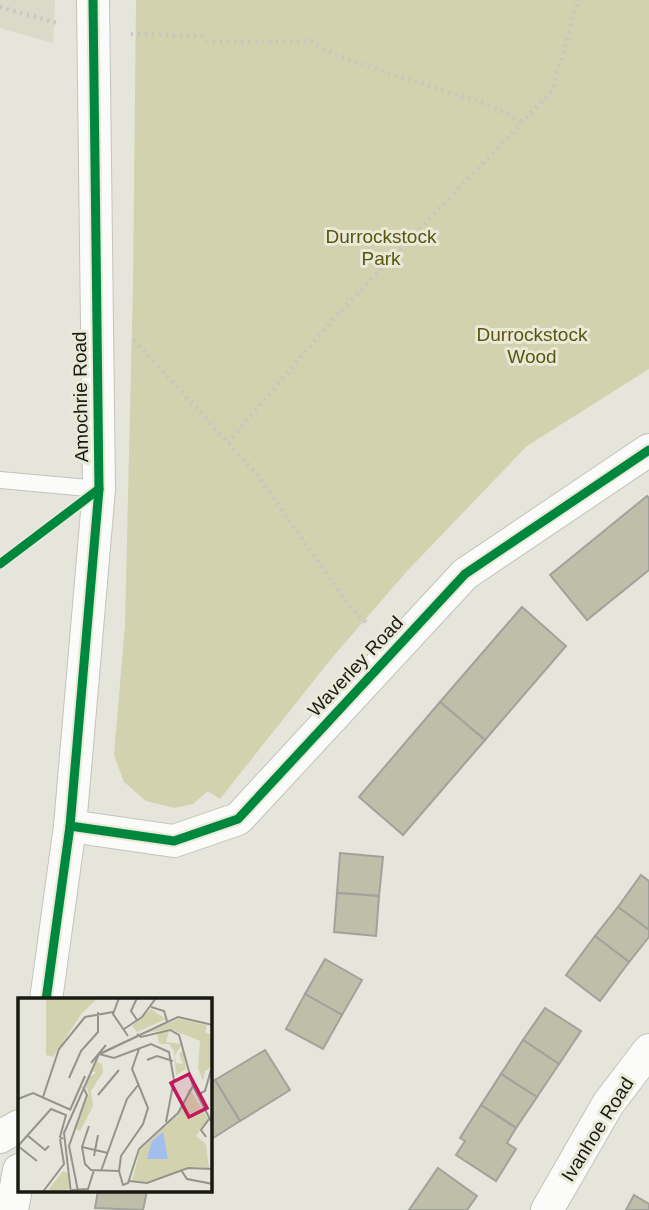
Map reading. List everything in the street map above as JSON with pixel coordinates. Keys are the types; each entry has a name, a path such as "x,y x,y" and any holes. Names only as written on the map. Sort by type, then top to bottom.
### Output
{"street":[{"name":"Amochrie Road","path":"46,998 70,826 99,489 93,0"},
{"name":"Waverley Road","path":"70,826 174,841 238,819 465,574 649,450"},
{"name":"Ivanhoe Road","path":"547,1210 608,1104 649,1050"},
{"path":"0,1137 18,1127"},
{"path":"12,1210 18,1176"}],"lane":[{"path":"0,480 99,489"}],"path":[{"path":"228,443 335,317 552,91 578,0"},
{"path":"0,7 93,33 201,36 209,42 312,41 334,55 488,105 522,122"},
{"path":"97,319 138,342 254,471 350,607 394,650"}],"shaded area":[{"path":"0,0 55,0 53,43 0,28"}],"green space":[{"name":"Durrockstock Park","path":"136,0 649,0 649,369 527,446 408,570 331,659 220,799 208,791 193,804 174,808 146,801 124,782 114,755 125,625"}],"building":[{"path":"647,496 649,570 587,620 550,575"},
{"path":"522,607 566,646 485,740 440,702"},
{"path":"440,702 485,740 403,835 359,797"},
{"path":"340,853 383,857 379,896 337,893"},
{"path":"641,875 649,881 649,930 618,907"},
{"path":"337,893 379,896 376,936 334,932"},
{"path":"618,907 649,930 649,937 629,962 595,936"},
{"path":"595,936 629,962 600,1001 566,975"},
{"path":"325,959 362,980 342,1015 305,994"},
{"path":"305,994 342,1015 323,1049 286,1029"},
{"path":"545,1008 581,1031 559,1064 523,1040"},
{"path":"523,1040 559,1064 537,1097 501,1074"},
{"path":"265,1050 290,1090 240,1121 215,1080"},
{"path":"501,1074 537,1097 516,1128 481,1105"},
{"path":"215,1080 240,1121 212,1139 212,1082"},
{"path":"481,1105 516,1128 507,1143 516,1149 496,1181 456,1155 465,1141 460,1138"},
{"path":"438,1168 477,1196 467,1210 409,1210"},
{"path":"98,1192 147,1192 143,1210 95,1208"},
{"path":"634,1195 649,1204 649,1210 626,1210"}],"cycle path":[{"path":"46,998 70,826 99,489 93,0"},
{"path":"70,826 174,841 238,819 465,574 649,450"},
{"path":"0,564 99,489"}],"park label":[{"name":"Durrockstock Wood","path":"532,345"}]}
